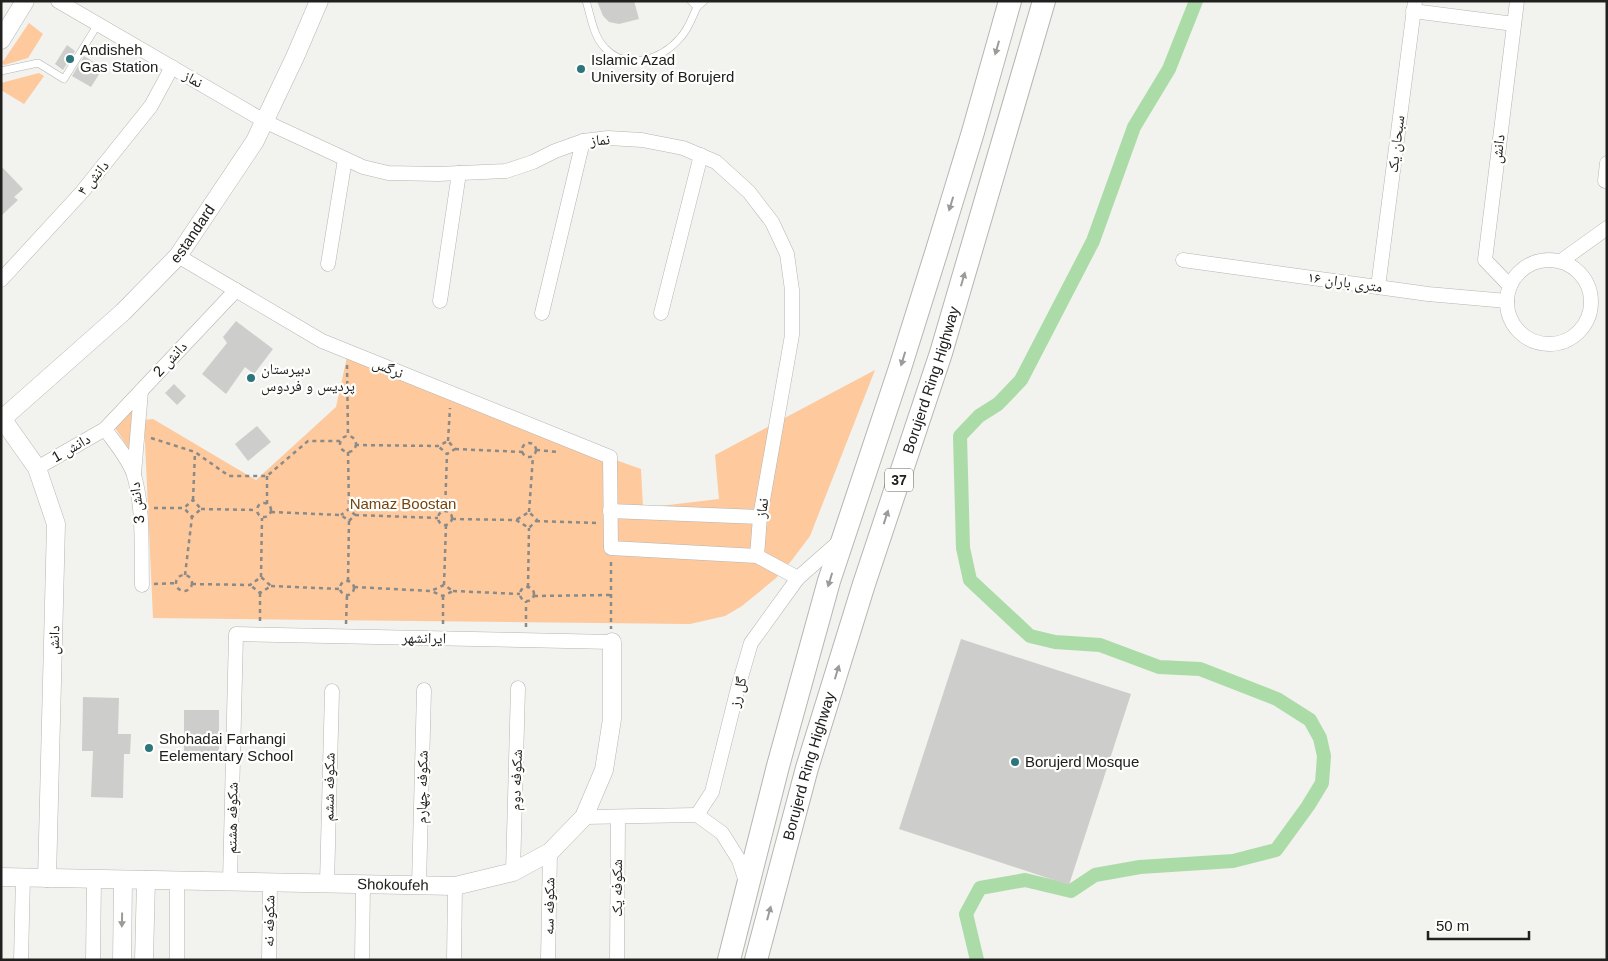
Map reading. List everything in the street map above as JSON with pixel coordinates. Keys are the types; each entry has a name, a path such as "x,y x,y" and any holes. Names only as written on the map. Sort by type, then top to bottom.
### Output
{"highway":[{"name":"Borujerd Ring Highway","path":"729,960 783,748 829,581 932,268 1010,1"},
{"name":"Borujerd Ring Highway","path":"756,960 807,768 864,584 941,353 1044,1"}],"street":[{"path":"1,40 25,1"},
{"name":"نماز","path":"58,1 266,122 363,167 388,173 506,171 583,141 608,138 642,140 683,148 716,162 749,192 772,222 787,254 792,290 792,335 760,517 757,556"},
{"name":"estandard","path":"2,419 116,318 178,256 255,142 266,122 319,1"},
{"name":"دانش","path":"1510,286 1485,260 1516,1"},
{"path":"1414,6 1514,24"},
{"name":"سبحان یک","path":"1378,286 1414,6"},
{"name":"دانش ۴","path":"1,280 82,192 151,106 172,67"},
{"path":"542,314 583,141"},
{"path":"661,313 701,155"},
{"path":"328,264 345,158"},
{"path":"1605,181 1607,163"},
{"path":"440,300 459,173"},
{"path":"1562,261 1607,228"},
{"name":"نرگس","path":"178,256 322,341 610,458 610,517"},
{"path":"1549,259 1562,261 1574,268 1584,278 1590,291 1592,305 1588,319 1580,331 1568,340 1554,344 1540,343 1527,338 1516,328 1510,316 1507,301 1510,286 1525,267 1536,261 1549,259"},
{"name":"۱۶ متری باران","path":"1183,260 1428,294 1507,301"},
{"name":"دانش 2","path":"105,429 236,290"},
{"path":"134,474 141,391"},
{"name":"دانش","path":"2,419 38,468 56,524 46,878"},
{"name":"دانش 1","path":"38,468 105,429"},
{"name":"دانش 3","path":"105,429 134,474 140,508 142,585"},
{"path":"760,517 610,517 611,548 757,556 798,578"},
{"name":"گل رز","path":"697,815 712,792 751,643 798,578 844,537"},
{"name":"ایرانشهر","path":"236,634 612,642"},
{"name":"شکوفه هشتم","path":"230,882 236,634"},
{"name":"Shokoufeh","path":"1,877 455,886 513,872 550,852 584,817 604,770 612,719 612,642"},
{"name":"شکوفه دوم","path":"513,872 518,688"},
{"name":"شکوفه چهارم","path":"419,885 424,690"},
{"name":"شکوفه ششم","path":"327,883 332,691"},
{"path":"584,817 697,815 722,832 739,860 747,885"},
{"name":"شکوفه یک","path":"617,960 618,817"},
{"name":"شکوفه سه","path":"548,960 550,852"},
{"path":"21,960 23,878"},
{"path":"93,960 94,879"},
{"path":"122,960 123,880"},
{"path":"144,960 146,880"},
{"path":"177,960 178,880"},
{"name":"شکوفه نه","path":"269,960 270,882"},
{"path":"362,960 363,884"},
{"path":"454,960 455,886"}],"lane":[{"path":"586,1 596,34 604,48 617,58 630,62 656,56 673,45 686,30 697,7 704,1"},
{"path":"691,1 697,7"},
{"path":"1,71 38,63 64,79 98,24"}],"path":[{"path":"347,351 348,436"},
{"path":"451,393 448,441 455,449"},
{"path":"137,433 195,452 229,476 266,476 308,441 340,441 343,437 348,436 355,440 353,450 348,452"},
{"path":"340,441 342,449 348,452"},
{"path":"355,445 438,446 448,441"},
{"path":"523,452 524,445 531,444 536,448 536,453 533,456 529,512 536,521"},
{"path":"438,446 447,454"},
{"path":"447,454 455,449 523,452 526,456 533,456"},
{"path":"195,452 193,500 201,509"},
{"path":"348,452 349,509 355,515 438,518"},
{"path":"445,511 447,454"},
{"path":"262,518 269,516 271,512 271,507 267,504 266,476"},
{"path":"140,508 184,508 193,500"},
{"path":"256,510 260,504 267,504"},
{"path":"184,508 192,517"},
{"path":"185,575 192,517 201,509 256,510"},
{"path":"341,516 349,509"},
{"path":"250,585 260,577 262,518 256,510"},
{"path":"438,518 441,512 445,511"},
{"path":"445,511 451,514 452,519"},
{"path":"271,512 341,516 349,521"},
{"path":"516,520 529,512"},
{"path":"348,581 349,521 355,515"},
{"path":"534,596 532,589 528,586 529,528 536,521 610,517"},
{"path":"438,518 441,524 446,525"},
{"path":"444,586 446,525 452,519 516,520 529,528"},
{"path":"611,548 612,642"},
{"path":"185,575 190,577 192,584 188,590 182,590 178,588 178,578 185,575"},
{"path":"260,577 271,586"},
{"path":"348,581 353,583 353,592 347,595 342,594 340,589 342,582 348,581"},
{"path":"142,585 177,583"},
{"path":"192,584 250,585 260,593"},
{"path":"260,593 271,586 340,589"},
{"path":"431,591 444,586"},
{"path":"444,586 453,591 520,594"},
{"path":"526,601 522,599 520,594 521,589 528,586"},
{"path":"354,587 431,591 443,596 453,591"},
{"path":"259,635 260,593"},
{"path":"346,637 347,595"},
{"path":"526,601 534,596 611,595"},
{"path":"443,596 443,639"},
{"path":"526,601 526,640"}],"green space":[{"path":"29,23 43,34 28,58 4,65 2,63"},
{"path":"39,73 44,76 24,104 1,90 1,83"},
{"name":"Namaz Boostan","path":"347,357 641,469 643,508 719,499 715,455 875,370 810,536 776,578 742,606 725,616 690,624 153,618 144,420 153,419 256,480 336,407"},
{"path":"132,408 131,452 114,426"}],"building":[{"path":"597,1 634,1 639,19 619,24 609,22 603,16"},
{"path":"67,45 75,51 63,70 55,64"},
{"path":"84,56 103,68 91,87 72,76"},
{"path":"1,166 23,189 14,197 18,200 1,216"},
{"path":"236,321 273,349 254,374 245,367 226,394 202,374 227,343 223,337"},
{"path":"174,384 186,396 177,405 165,393"},
{"path":"257,426 271,442 248,461 235,444"},
{"name":"Borujerd Mosque","path":"961,639 1131,694 1069,885 899,829"},
{"path":"83,697 119,698 118,734 131,734 130,754 124,754 123,798 91,797 93,751 82,751"},
{"path":"184,710 219,710 219,762 196,763 196,758 184,758"}],"waterway":[{"path":"977,960 966,914 980,888 1025,880 1071,891 1095,875 1140,867 1233,861 1276,850 1322,783 1324,756 1320,738 1310,720 1277,699 1200,669 1159,667 1100,645 1055,642 1030,636 970,580 963,548 960,436 979,416 998,404 1021,380 1093,241 1134,127 1169,69 1196,1"}],"place":[{"name":"Andisheh Gas Station","path":"70,59"},
{"name":"Islamic Azad University of Borujerd","path":"581,69"},
{"name":"دبیرستان پردیس و فردوس","path":"251,378"},
{"name":"Shohadai Farhangi Eelementary School","path":"149,748"},
{"name":"Borujerd Mosque","path":"1015,762"}]}
